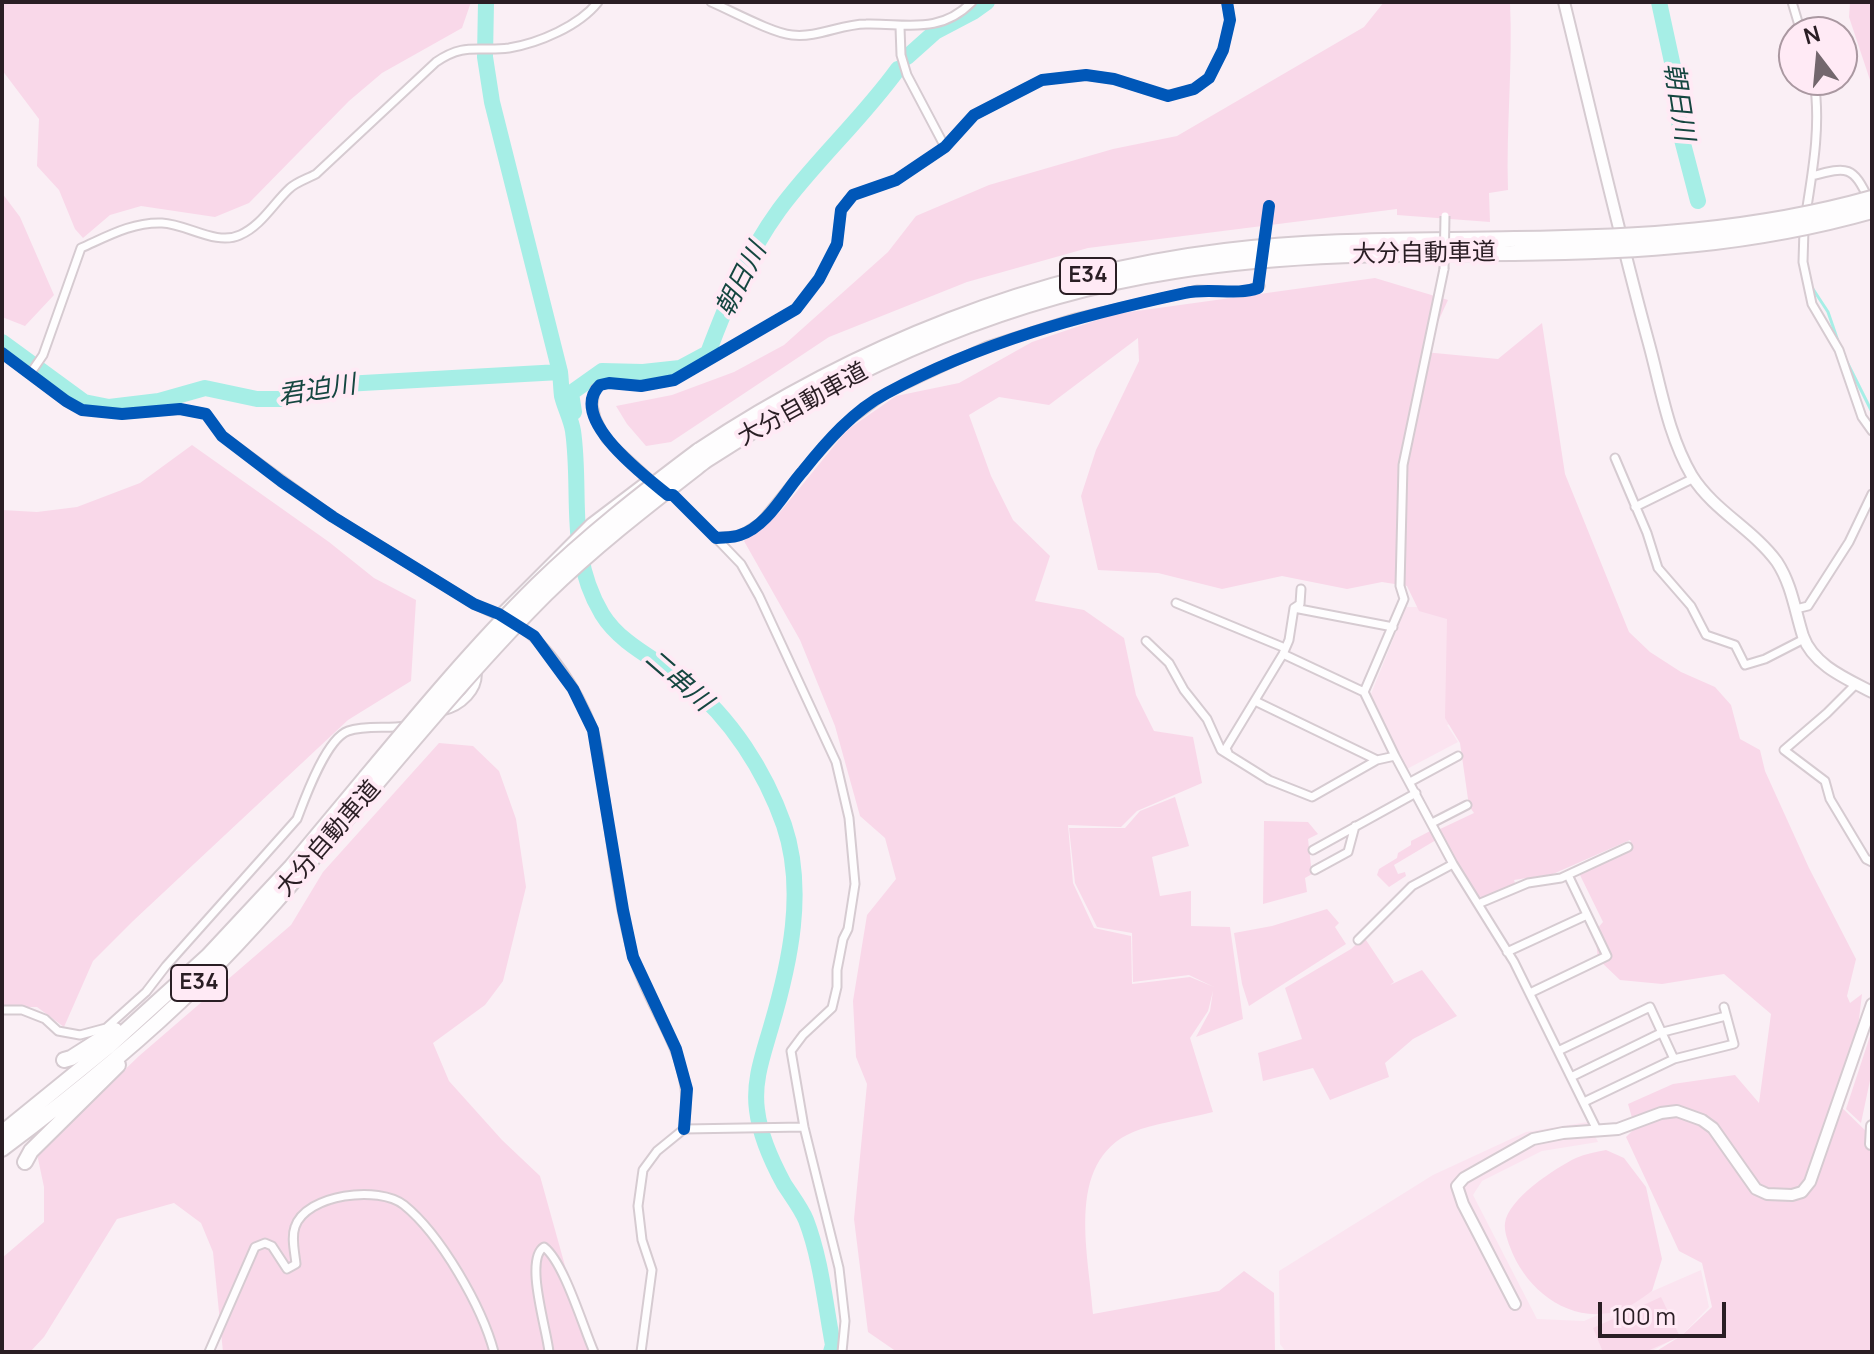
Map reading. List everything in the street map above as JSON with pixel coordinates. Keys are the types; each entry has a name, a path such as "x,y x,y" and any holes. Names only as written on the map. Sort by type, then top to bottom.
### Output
{"highway":[{"name":"大分自動車道","path":"1515,246 1742,227 1872,198"},
{"name":"大分自動車道","path":"2,1149 78,1089 176,1004 259,921 453,675 537,584 590,536 702,456 798,389 858,358 995,302 1059,283 1112,270 1226,250 1342,243 1515,246 1600,252 1702,245 1794,231 1872,209"},
{"name":"大分自動車道","path":"2,1133 109,1046 208,956 368,784"},
{"path":"64,1060 105,1038 208,956"},
{"path":"25,1162 31,1151 101,1084 176,1004"}],"street":[{"path":"30,374 43,355 81,248 132,225 145,223 167,223 223,238 239,236 257,224 291,186 316,174 436,62 449,54 473,47 500,48 526,43 573,23 588,14 598,2"},
{"path":"711,2 790,35 813,35 866,24 922,26 945,20 963,11 972,2"},
{"path":"842,1352 845,1321 839,1268 804,1127 791,1051 832,1008 855,884 849,818 836,762 741,564 673,495 668,495 648,479 606,439 596,418 595,389 609,383 641,386 674,380 796,309 819,279 837,244 841,210 853,195 896,180 945,147 974,115 1042,80 1086,75 1114,79 1168,96 1194,89 1209,78 1223,50 1230,20 1227,2"},
{"path":"1564,2 1668,420 1679,451 1709,498 1759,541 1777,563 1790,586 1804,639 1814,655 1838,674 1872,692"},
{"path":"900,27 901,55 907,75 945,147"},
{"path":"1815,96 1817,118 1802,237 1803,262 1812,304 1839,350 1862,417 1872,431"},
{"path":"1812,176 1850,171 1858,177 1872,209"},
{"path":"1364,692 1404,599 1400,586 1403,465 1444,269 1445,205"},
{"path":"716,538 741,535 761,522 846,423 885,394 987,346 1075,318 1186,292 1214,289 1243,292 1260,286"},
{"path":"2,353 82,410 122,414 180,409 206,414 222,436 333,517 474,604 499,614 534,636 573,689 593,730 633,957 676,1049 687,1089 684,1129"},
{"path":"1615,458 1647,533 1658,568 1691,606 1706,635 1735,645 1745,665 1765,659 1804,639"},
{"path":"1635,507 1694,478"},
{"path":"2,1010 22,1010 45,1019 58,1031 80,1035 106,1028 146,992 297,819 308,789 336,739 350,730 410,726 430,714 453,709 467,697 478,679 473,656 475,642 590,523 648,479"},
{"path":"1796,609 1808,606 1831,573 1872,494"},
{"path":"1228,755 1226,748 1289,640 1294,608 1300,604 1301,589"},
{"path":"1176,603 1284,651 1364,692 1453,864 1530,993 1597,1130"},
{"path":"1294,608 1393,627"},
{"path":"1146,641 1169,663 1184,690 1207,719 1221,750 1269,780 1312,797 1377,760 1395,756"},
{"path":"1856,684 1784,750 1825,781 1837,811 1866,859 1872,862"},
{"path":"1255,701 1377,760"},
{"path":"1410,782 1458,756"},
{"path":"1313,850 1416,793"},
{"path":"1432,823 1467,805"},
{"path":"1315,870 1348,852 1355,826"},
{"path":"1478,904 1528,883 1568,875 1628,847"},
{"path":"1358,940 1412,886 1453,864"},
{"path":"1530,993 1607,956 1568,875"},
{"path":"1507,952 1587,915"},
{"path":"1515,1304 1463,1204 1457,1186 1464,1178 1533,1139 1618,1129 1661,1113 1677,1111 1702,1120 1713,1128 1756,1189 1780,1196 1802,1192 1810,1182 1872,1004"},
{"path":"1558,1051 1650,1007 1674,1059"},
{"path":"1584,1102 1674,1059 1734,1044 1724,1007"},
{"path":"1571,1077 1663,1032 1726,1016"},
{"path":"1871,1144 1872,1126"},
{"path":"641,1352 652,1270 642,1240 638,1206 643,1170 657,1151 684,1129 804,1127"},
{"path":"209,1352 255,1247 265,1243 272,1246 287,1269 291,1268 296,1264 293,1231 306,1209 345,1197 379,1195 396,1199 407,1207 433,1238 460,1275 487,1325 494,1352"},
{"path":"549,1352 536,1283 535,1257 544,1247 560,1271 594,1352"}],"shaded area":[{"path":"2,2 471,2 462,28 382,73 349,101 249,203 215,217 141,206 110,215 83,238 75,229 59,190 37,166 39,119 2,70"},
{"path":"1384,2 1510,2 1508,190 1489,193 1490,222 1397,215 1397,209 1088,248 967,282 829,337 671,442 646,446 616,406 672,395 734,372 784,345 888,252 916,216 989,185 1113,149 1177,136 1364,27"},
{"path":"1850,2 1872,2 1872,86 1858,44 1858,16 1849,16"},
{"path":"2,193 20,217 54,295 25,326 2,317"},
{"path":"1375,278 1448,300 1424,352 1498,359 1542,323 1565,474 1629,632 1650,652 1681,672 1715,687 1731,705 1740,739 1760,750 1765,771 1809,868 1856,959 1847,996 1850,1003 1862,994 1858,1027 1833,1099 1872,1137 1872,1352 1655,1352 1679,1337 1645,1352 1603,1352 1593,1328 1661,1297 1680,1337 1712,1307 1702,1263 1679,1251 1626,1137 1635,1128 1628,1104 1673,1084 1735,1075 1759,1103 1771,1014 1724,974 1662,984 1620,980 1598,959 1595,931 1603,922 1579,873 1633,848 1630,840 1553,874 1514,880 1515,883 1479,899 1438,830 1474,813 1469,806 1460,743 1445,718 1447,619 1419,611 1407,586 1382,582 1347,589 1282,576 1222,589 1158,573 1098,570 1081,496 1096,450 1139,361 1138,338 1049,405 999,397 969,415 991,476 1013,520 1050,556 1035,601 1084,610 1124,638 1136,695 1154,731 1193,737 1202,783 1137,811 1121,827 1068,825 1073,883 1094,928 1131,936 1132,984 1190,977 1214,987 1189,975 1133,982 1132,933 1097,927 1075,883 1069,828 1125,828 1140,811 1175,797 1189,846 1152,857 1160,896 1191,891 1191,926 1230,927 1243,1019 1196,1037 1210,1011 1213,991 1208,1011 1190,1038 1213,1112 1141,1129 1116,1142 1100,1160 1090,1183 1086,1208 1093,1314 1219,1291 1244,1271 1274,1293 1275,1352 897,1352 868,1332 854,1219 867,1084 856,1057 853,1001 867,915 896,879 885,838 860,816 835,726 800,640 744,541 780,512 847,430 896,396 959,383 1032,342 1115,314"},
{"path":"192,445 329,542 374,578 416,600 411,681 348,720 133,921 93,961 64,1027 37,1007 2,1007 2,510 37,512 77,507 140,483"},
{"path":"1406,607 1474,607 1518,709 1447,725 1458,742 1405,770 1371,694"},
{"path":"439,743 473,746 499,771 516,819 526,887 503,981 485,1005 433,1043 449,1081 502,1140 540,1176 589,1352 223,1352 213,1252 201,1223 174,1203 117,1219 44,1337 30,1352 2,1352 2,1258 44,1222 44,1187 37,1154 139,1056 291,925 323,872"},
{"path":"1264,821 1308,822 1318,834 1308,839 1312,874 1305,878 1307,892 1263,904"},
{"path":"1432,830 1436,840 1394,865 1398,874 1405,872 1406,876 1389,887 1377,875 1379,869 1397,858 1398,853 1411,845 1411,841"},
{"path":"1327,909 1339,923 1335,927 1346,944 1249,1006 1242,984 1234,933 1272,926"},
{"path":"1364,937 1394,982 1390,985 1422,970 1457,1016 1413,1039 1385,1063 1389,1077 1330,1100 1313,1068 1263,1081 1258,1053 1302,1039 1285,988 1351,949"},
{"path":"1872,1030 1872,1071 1861,1123 1846,1109"},
{"path":"1588,1122 1598,1142 1542,1151 1482,1181 1473,1195 1537,1319 1584,1321 1701,1270 1709,1307 1683,1334 1650,1352 1286,1352 1280,1344 1279,1271 1433,1175 1526,1132"},
{"path":"1606,1150 1624,1158 1646,1187 1662,1259 1652,1291 1621,1310 1592,1314 1562,1306 1536,1287 1516,1261 1505,1223 1514,1204 1556,1169 1576,1158"}],"waterway":[{"name":"二串川","path":"486,2 485,57 492,102 573,431 579,546 591,591 602,614 619,635 686,682 732,729 767,785 791,850 795,901 793,926 784,978 760,1068 756,1099 767,1148 784,1184 804,1215 811,1235 833,1345 831,1352"},
{"name":"朝日川","path":"907,57 935,32 987,2"},
{"name":"朝日川","path":"1659,2 1677,85 1680,132 1698,201"},
{"name":"朝日川","path":"574,412 571,393 602,371 643,372 680,368 708,353 739,279 779,210 898,69"},
{"path":"1811,286 1828,312 1839,344"},
{"name":"君迫川","path":"2,342 84,402 109,407 159,401 205,388 257,399 286,399 310,388 327,385 560,372"},
{"path":"1847,362 1872,412"}],"tunnel":[{"path":"1264,248 1269,206"},
{"path":"1260,286 1263,260"}],"cycle path":[{"path":"1227,2 1230,20 1223,50 1209,78 1194,89 1168,96 1114,79 1086,75 1042,80 974,115 945,147 896,180 853,195 841,210 837,244 819,279 796,309 674,380 641,386 600,385 592,398 593,414 613,446 668,495 673,495 716,538 737,536 750,531 767,517 821,449 852,418 875,400 923,375 995,345 1108,311 1194,291 1258,288 1269,206"},
{"path":"2,353 82,410 122,414 180,409 206,414 222,436 333,517 474,604 499,614 534,636 573,689 593,730 633,957 676,1049 687,1089 684,1129"}]}
